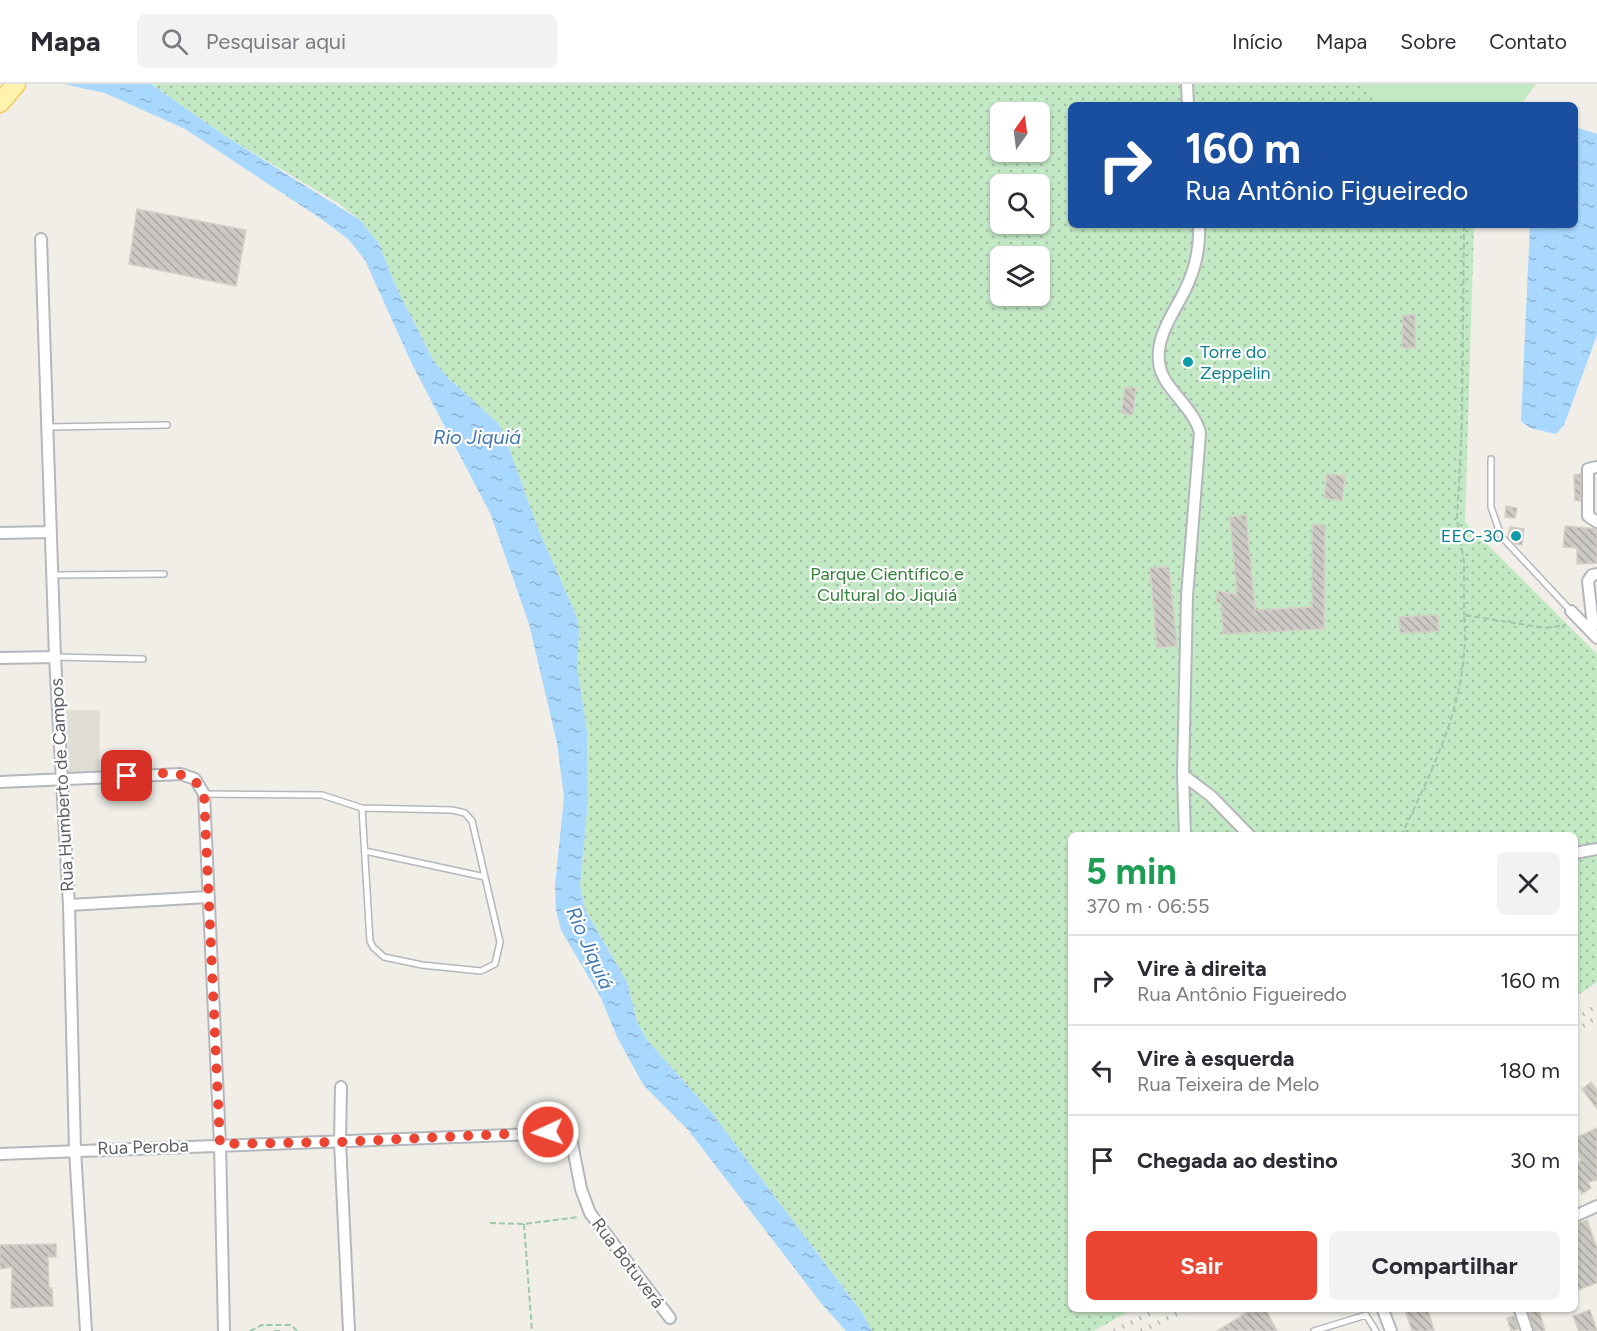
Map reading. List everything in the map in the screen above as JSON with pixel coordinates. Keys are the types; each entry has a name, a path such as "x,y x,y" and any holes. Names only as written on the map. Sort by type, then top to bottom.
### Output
{"main road":[{"path":"0,103 16,84"}],"street":[{"path":"1187,84 1188,102"},
{"path":"1185,832 1183,775 1187,596 1200,433 1192,411 1162,373 1159,354 1165,327 1187,285 1196,256 1199,228"},
{"name":"Rua Humberto de Campos","path":"41,239 55,657 69,905 75,1150 86,1331"},
{"path":"1597,467 1588,469 1586,477 1588,516 1597,522"},
{"path":"0,533 51,532"},
{"path":"1589,625 1588,581 1592,575 1597,574"},
{"path":"1571,611 1589,625 1597,639"},
{"path":"0,658 55,657"},
{"path":"0,782 181,774 195,779 204,794 220,1144 224,1331"},
{"path":"1183,775 1211,796 1246,832"},
{"path":"1578,852 1597,849"},
{"path":"69,905 209,897"},
{"path":"341,1087 340,1142 350,1331"},
{"name":"Rua Peroba","path":"0,1154 548,1132 565,1133 571,1138"},
{"name":"Rua Botuverá","path":"571,1138 581,1189 590,1213 670,1318"},
{"path":"1578,1215 1597,1206"},
{"path":"1384,1312 1390,1331"},
{"path":"1521,1312 1527,1331"}],"lane":[{"path":"48,427 167,425"},
{"path":"1491,459 1491,507 1501,536 1571,611"},
{"path":"53,575 164,574"},
{"path":"55,657 143,659"},
{"path":"204,794 322,795 362,808 452,810 465,813 472,821 500,942 495,964 481,970 391,959 378,953 370,940 362,808"},
{"path":"365,851 485,877"},
{"path":"1314,1331 1366,1315 1376,1331"}],"path":[{"path":"1403,832 1436,763 1452,718 1467,643 1464,615 1464,562 1457,519 1462,424 1464,228"},
{"path":"1464,615 1545,628 1589,625"},
{"path":"490,1223 524,1224 569,1220 590,1213"},
{"path":"524,1224 532,1331"},
{"path":"250,1331 275,1323 291,1325 297,1331"},
{"path":"274,1331 283,1331"}],"shaded area":[{"path":"66,710 100,710 99,771 69,772"}],"green space":[{"name":"Parque Científico e Cultural do Jiquiá","path":"151,84 1358,84 1383,102 1068,102 1068,228 1474,228 1465,522 1597,654 1597,982 1578,995 1578,832 1068,832 1068,1312 1127,1312 1094,1331 872,1331 863,1314 711,1112 647,1040 637,1022 627,982 585,910 580,886 588,800 587,731 577,666 579,630 576,615 537,526 498,423 448,378 433,360 398,291 378,242 360,220 338,203 225,136"},
{"path":"1358,84 1536,84 1523,102 1383,102"}],"water":[{"name":"Rio Jiquiá","path":"64,84 151,84 225,136 360,220 378,242 398,291 433,360 448,378 498,423 537,526 576,615 579,630 577,666 587,731 588,800 580,886 585,910 627,982 637,1022 647,1040 711,1112 863,1314 872,1331 846,1331 821,1303 689,1131 644,1086 617,1037 601,998 561,930 556,910 555,885 564,797 557,743 529,624 491,515 411,362 365,260 348,239 320,218 185,129 105,93"},
{"path":"1578,128 1597,134 1597,335 1564,425 1556,434 1530,428 1521,421 1530,228 1578,228"}],"building":[{"path":"137,209 246,230 236,286 129,264"},
{"path":"1403,315 1415,315 1415,348 1402,348"},
{"path":"1125,387 1136,388 1133,415 1121,413"},
{"path":"1327,474 1345,476 1342,501 1324,498"},
{"path":"1581,474 1581,501 1575,500 1574,475"},
{"path":"1506,506 1517,508 1515,518 1505,517"},
{"path":"1246,515 1255,610 1312,607 1312,525 1325,525 1324,629 1223,634 1221,603 1216,602 1218,591 1237,595 1230,517"},
{"path":"1565,526 1597,529 1597,563 1577,564 1577,548 1563,547"},
{"name":"EEC-30","path":"1510,527 1524,529 1522,545 1515,544 1508,536"},
{"path":"1169,567 1177,646 1157,648 1150,568"},
{"path":"1438,615 1439,631 1400,633 1399,617"},
{"path":"1591,1082 1597,1090 1597,1109 1582,1089"},
{"path":"1597,1128 1597,1180 1588,1182 1591,1188 1582,1194 1578,1186 1578,1162 1581,1161 1578,1137"},
{"path":"1587,1220 1597,1248 1597,1283 1578,1290 1578,1223"},
{"path":"56,1244 56,1257 48,1257 49,1288 52,1288 53,1306 11,1308 12,1267 0,1269 0,1245"},
{"path":"1590,1310 1597,1331 1579,1331 1573,1316"},
{"path":"1248,1312 1267,1312 1277,1331 1217,1331"},
{"path":"1406,1312 1429,1312 1434,1331 1412,1331"},
{"path":"1528,1312 1540,1312 1545,1331 1534,1331"},
{"path":"1514,1316 1519,1329 1511,1331 1507,1318"}],"railway":[{"path":"1578,1018 1597,1005"},
{"path":"1578,1029 1597,1017"},
{"path":"1114,1331 1153,1312"},
{"path":"1141,1331 1181,1312"}],"place":[{"name":"Torre do Zeppelin","path":"1188,362"},
{"name":"EEC-30","path":"1516,536"}],"route":[{"path":"127,776 189,775 200,784 204,794 220,1144 340,1142 548,1132"}]}
